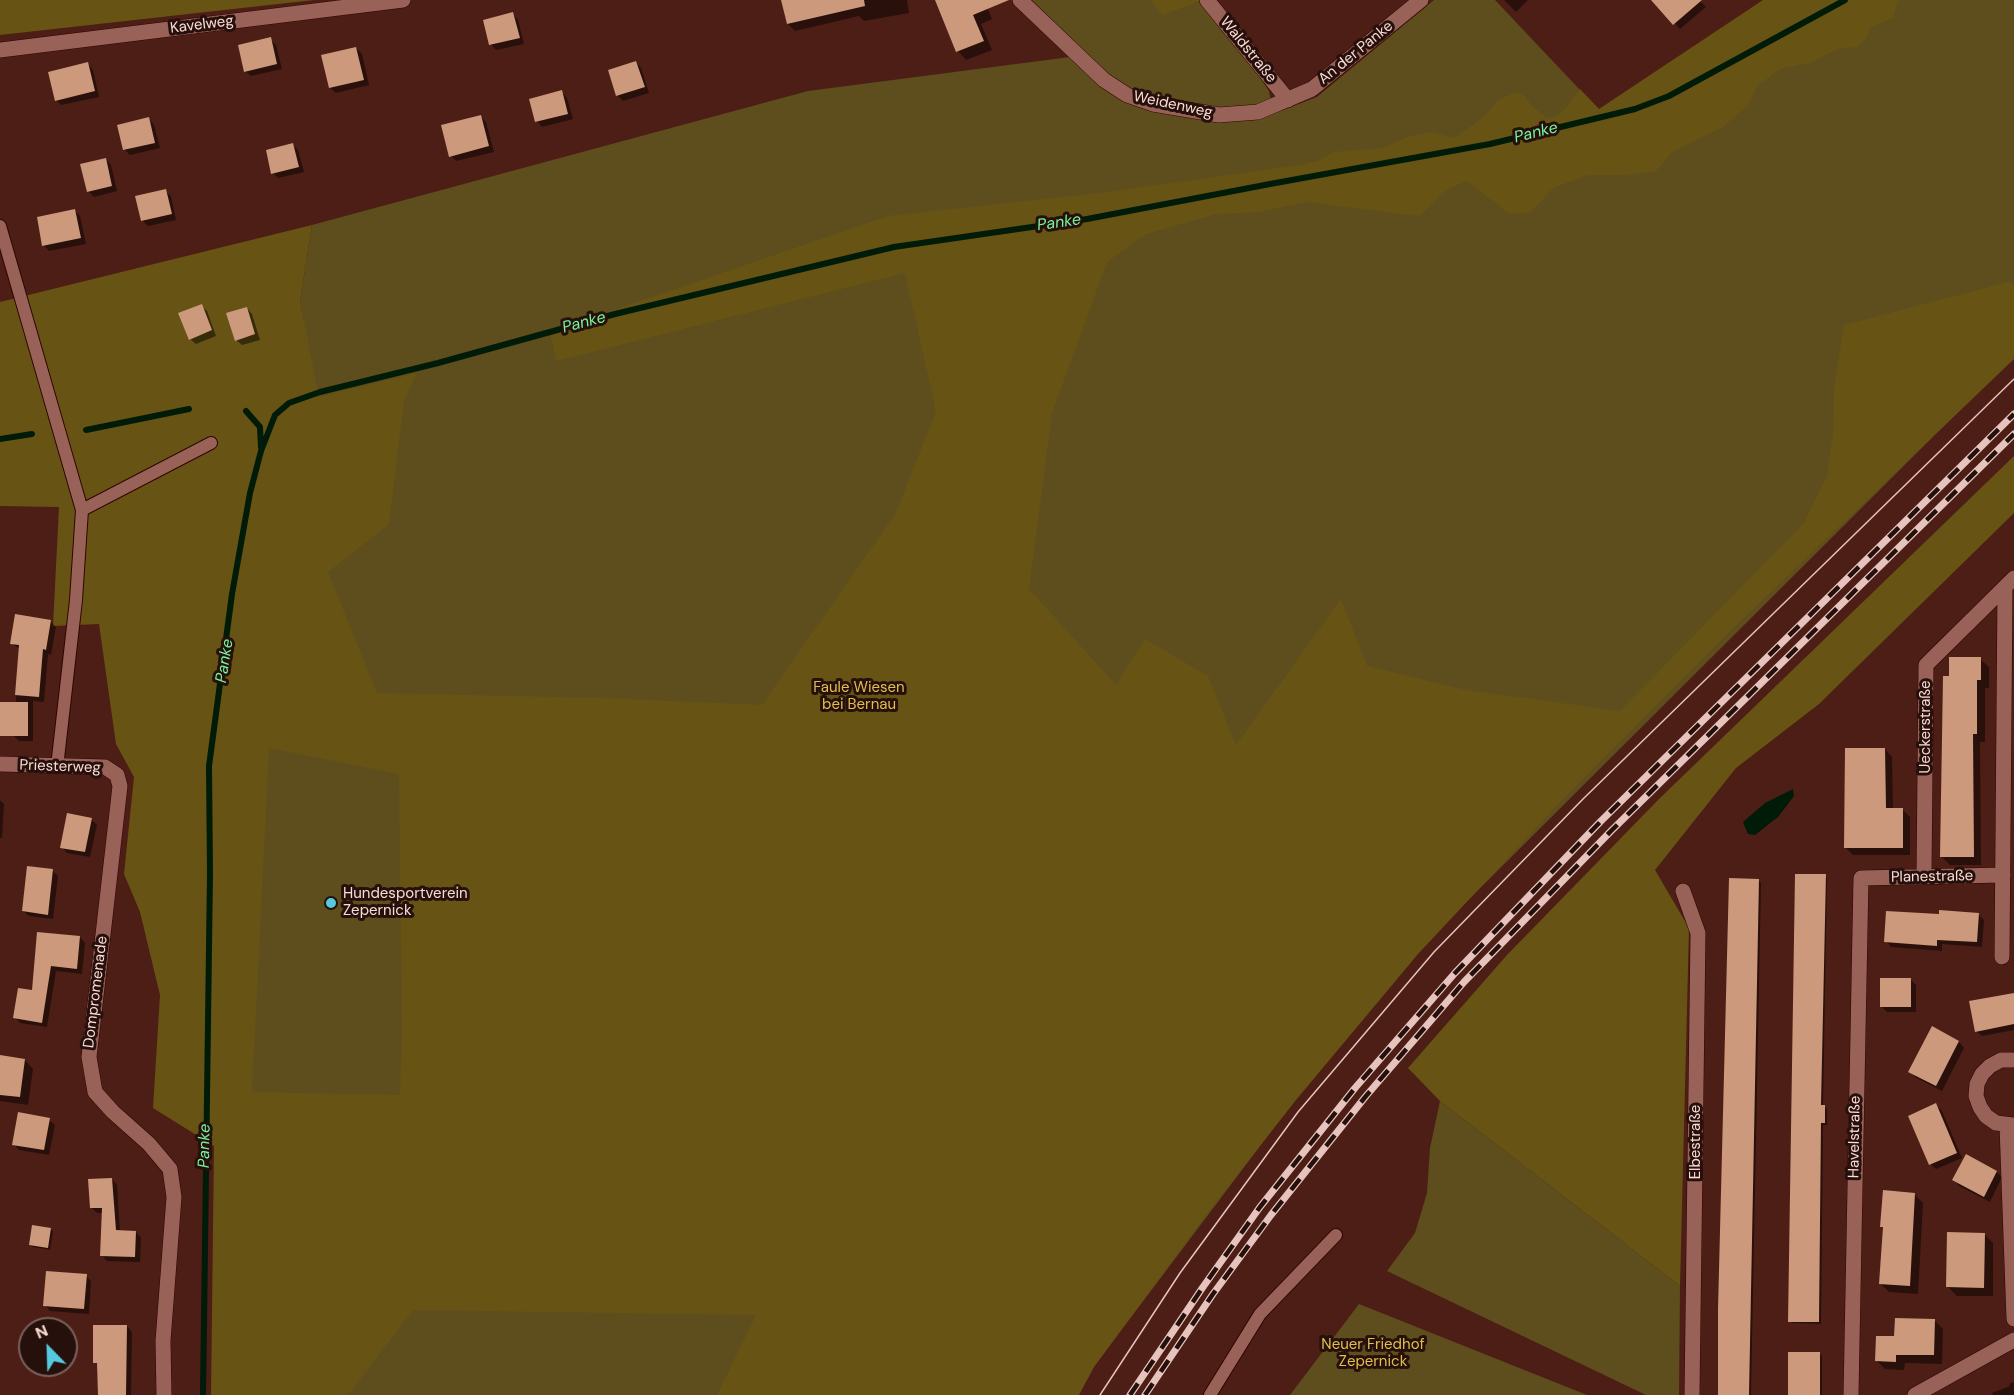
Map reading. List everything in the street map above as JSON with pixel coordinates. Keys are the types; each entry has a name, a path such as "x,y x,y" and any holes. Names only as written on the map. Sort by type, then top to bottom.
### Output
{"street":[{"name":"Kavelweg","path":"0,50 403,0"},
{"name":"Weidenweg","path":"1020,0 1104,80 1127,95 1153,104 1219,115 1258,112 1288,100"},
{"name":"Waldstraße","path":"1207,0 1288,100"},
{"name":"An der Panke","path":"1288,100 1312,89 1421,0"},
{"path":"2002,957 2009,583"},
{"name":"Ueckerstraße","path":"1924,876 1926,665 2009,583"},
{"name":"Priesterweg","path":"0,764 105,767 117,775"},
{"name":"Dompromenade","path":"117,775 120,786 89,1057 95,1092 113,1112 150,1144 170,1169 174,1197 163,1341 164,1395"},
{"name":"Planestraße","path":"1861,878 2003,875"},
{"name":"Havelstraße","path":"1851,1395 1861,878"},
{"name":"Elbestraße","path":"1683,891 1698,933 1692,1395"},
{"path":"2014,1060 2001,1060 1990,1066 1982,1074 1977,1084 1976,1096 1986,1116 1996,1123 2011,1126 2014,1319"},
{"path":"1916,1395 2014,1340"}],"lane":[{"path":"0,226 82,510 76,600 57,767"},
{"path":"82,510 211,443"},
{"path":"1210,1395 1260,1314 1335,1235"}],"green space":[{"path":"0,0 314,0 0,35"},
{"name":"Faule Wiesen bei Bernau","path":"1032,0 1191,0 1194,3 1200,1 1261,79 1270,97 1281,111 1317,97 1434,0 1495,0 1599,110 1767,0 2014,0 2014,356 1412,956 1312,1077 1092,1369 1076,1395 239,1395 258,737 304,323 300,301 312,225 808,91 1070,57 1065,34"},
{"path":"1150,0 1199,0 1200,1 1162,15"},
{"path":"1763,0 1898,0 1893,18 1869,28 1868,36 1858,47 1839,48 1812,62 1780,69 1757,86 1749,104 1723,127 1672,152 1656,171 1628,175 1588,175 1553,188 1531,212 1510,214 1467,181 1448,189 1419,216 1307,202 1258,212 1216,214 1146,234 1107,262 1052,413 1029,589 1116,685 1145,639 1208,676 1236,745 1341,599 1367,666 1466,690 1620,711 1804,523 1827,476 1833,433 1834,389 1844,325 2008,282 2014,285 2014,359 1730,631 1564,798 1418,954 1296,1100 1205,1216 1094,1367 1079,1395 717,1395 756,1315 413,1310 348,1395 211,1395 214,1146 153,1108 160,995 140,912 124,874 134,777 116,744 99,624 53,626 59,507 0,506 0,302 312,225 300,301 319,397 417,373 404,400 389,524 328,572 377,693 602,698 762,705 896,513 936,411 905,273 556,361 551,336 614,310 888,216 1107,192 1300,165 1318,161 1333,152 1382,148 1408,137 1430,132 1455,138 1485,116 1498,100 1516,92 1525,96 1531,105 1547,118 1555,117 1565,109 1580,89 1599,109","holes":["269,748 399,774 402,1032 400,1095 252,1092"]},
{"path":"2014,456 2014,513 1819,704 1736,768 1655,870 1689,928 1680,1286 1440,1101 1408,1068 1507,955 1659,799"},
{"path":"1440,1101 1680,1286 1679,1395 1646,1395 1387,1271 1415,1233 1427,1193 1430,1148"},
{"name":"Neuer Friedhof Zepernick","path":"1359,1304 1587,1395 1290,1395"}],"shaded area":[{"path":"1793,789 1794,796 1778,817 1755,835 1748,834 1743,822 1765,803"}],"building":[{"path":"781,0 864,0 865,6 787,24"},
{"path":"935,0 1009,0 973,15 984,41 956,52"},
{"path":"1651,0 1702,0 1673,25"},
{"path":"513,12 520,38 489,45 483,20"},
{"path":"271,37 277,64 244,72 238,45"},
{"path":"356,47 364,80 329,88 321,55"},
{"path":"636,61 645,87 616,96 608,70"},
{"path":"88,62 95,91 55,101 48,72"},
{"path":"562,90 568,114 535,122 529,99"},
{"path":"481,115 489,146 449,157 441,125"},
{"path":"149,117 155,143 123,150 117,125"},
{"path":"293,143 299,167 271,174 266,150"},
{"path":"106,158 112,186 87,192 80,164"},
{"path":"166,189 172,214 141,221 135,196"},
{"path":"75,209 81,238 42,246 37,217"},
{"path":"202,304 212,330 189,340 178,313"},
{"path":"247,307 255,334 235,341 226,313"},
{"path":"15,614 51,620 46,650 43,649 39,697 15,695 19,645 10,644"},
{"path":"1949,657 1981,657 1981,680 1977,680 1977,734 1973,734 1974,857 1940,857 1943,676 1949,676"},
{"path":"0,702 28,702 28,736 0,736"},
{"path":"1845,748 1885,748 1886,808 1903,808 1903,848 1844,848"},
{"path":"67,813 92,818 85,852 60,848"},
{"path":"27,866 53,869 48,915 22,911"},
{"path":"1795,874 1826,874 1821,1105 1825,1105 1825,1123 1821,1123 1819,1322 1788,1322"},
{"path":"1729,878 1759,879 1749,1395 1718,1395 1718,1309"},
{"path":"1939,910 1979,913 1977,942 1937,940 1937,946 1884,942 1886,911 1939,914"},
{"path":"37,932 80,936 77,969 51,966 42,1023 13,1018 18,988 32,990"},
{"path":"1880,978 1911,978 1911,1007 1880,1007"},
{"path":"2014,993 2014,1024 1975,1032 1969,1001"},
{"path":"1932,1026 1959,1041 1936,1086 1908,1072"},
{"path":"0,1055 25,1059 20,1097 0,1095"},
{"path":"1936,1103 1957,1153 1929,1165 1908,1116"},
{"path":"18,1112 50,1118 44,1150 12,1145"},
{"path":"1966,1154 1997,1171 1984,1197 1952,1180"},
{"path":"112,1178 116,1230 136,1231 135,1257 100,1256 102,1208 90,1208 88,1179"},
{"path":"1883,1190 1915,1193 1910,1286 1879,1284"},
{"path":"32,1225 51,1228 48,1248 29,1245"},
{"path":"1947,1232 1985,1233 1984,1288 1946,1287"},
{"path":"46,1271 87,1274 84,1309 43,1306"},
{"path":"1895,1318 1935,1319 1934,1355 1896,1355 1896,1362 1875,1361 1876,1336 1894,1336"},
{"path":"93,1325 127,1325 126,1395 98,1395 97,1363 93,1363"},
{"path":"1788,1352 1820,1352 1820,1395 1788,1395"}],"waterway":[{"name":"Panke","path":"203,1395 210,873 209,766 232,594 250,493 261,451 275,415 289,403 320,392 438,363 615,314 894,247 1087,219 1490,144 1635,109 1669,96 1845,0"},
{"path":"86,430 189,409"},
{"path":"246,411 260,427 261,447"},
{"path":"0,439 32,434"}],"tram line":[{"path":"1100,1395 1180,1273 1298,1112 1434,952 1583,799 2014,379"}],"railway":[{"path":"1130,1395 1260,1207 1355,1088 1455,973 1601,821 2014,414"},
{"path":"1145,1395 1213,1294 1271,1215 1366,1096 1464,982 1611,831 2014,434"}],"place":[{"name":"Hundesportverein Zepernick","path":"331,903"}]}
